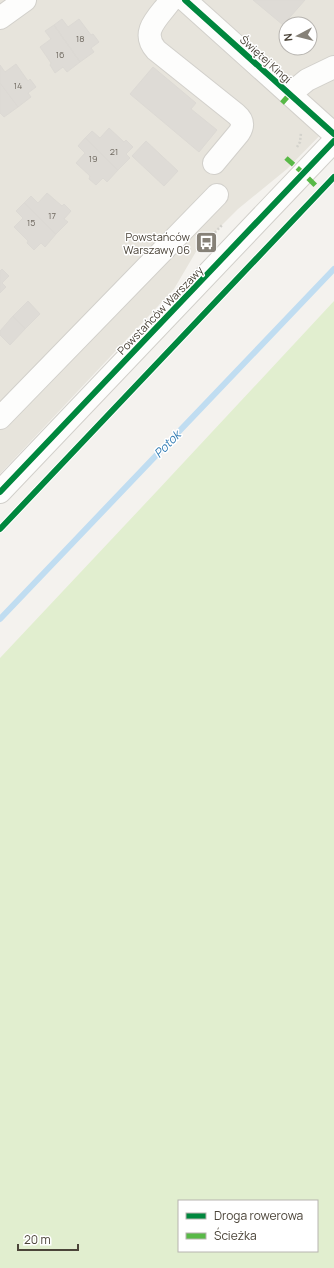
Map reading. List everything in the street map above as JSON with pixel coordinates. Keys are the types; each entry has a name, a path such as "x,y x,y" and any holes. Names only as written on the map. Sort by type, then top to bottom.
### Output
{"street":[{"path":"0,18 25,0"},
{"path":"171,0 150,28 149,40 151,45 236,114 243,123 239,133 214,163"},
{"name":"Świętej Kingi","path":"185,0 334,134"},
{"path":"290,94 306,80 334,67"},
{"name":"Powstańców Warszawy","path":"0,492 334,141"},
{"path":"0,418 217,195"}],"shaded area":[{"path":"0,0 334,0 334,121 287,169 238,209 197,250 174,289 0,474"}],"green space":[{"path":"334,301 334,1268 0,1268 0,658"}],"building":[{"path":"253,0 305,0 291,16 278,16 278,21"},
{"path":"62,19 68,27 79,19 91,35 93,34 99,42 91,48 94,52 80,62 54,25"},
{"path":"54,25 80,62 67,72 63,67 55,73 50,65 51,63 40,47 51,39 45,31"},
{"path":"16,64 28,81 30,79 36,87 28,93 31,97 18,107 0,83 0,65 5,72"},
{"path":"153,67 196,103 191,109 217,130 199,152 130,94"},
{"path":"0,83 18,107 4,117 0,113"},
{"path":"109,128 124,142 126,140 133,147 126,154 130,158 118,170 85,138 92,131 100,138"},
{"path":"85,138 118,170 107,182 103,178 96,185 89,179 90,176 76,163 85,153 78,146"},
{"path":"146,141 178,171 164,186 132,156"},
{"path":"47,193 62,206 64,204 71,211 64,219 68,222 56,234 24,203 31,196 38,203"},
{"path":"24,203 56,234 45,247 41,243 34,250 27,243 28,241 14,227 23,218 16,211"},
{"path":"2,269 9,276 2,283 6,287 0,293 0,271"},
{"path":"28,301 40,314 25,329 13,316"},
{"path":"13,316 25,329 10,345 0,335 0,331"}],"waterway":[{"name":"Potok","path":"0,619 334,269"}],"marked path":[{"path":"282,103 290,94"},
{"path":"286,158 321,191"}],"cycle path":[{"path":"185,0 334,134"},
{"path":"0,492 334,141"},
{"path":"0,529 334,177"}],"place":[{"name":"Powstańców Warszawy 06","path":"206,242"}]}
